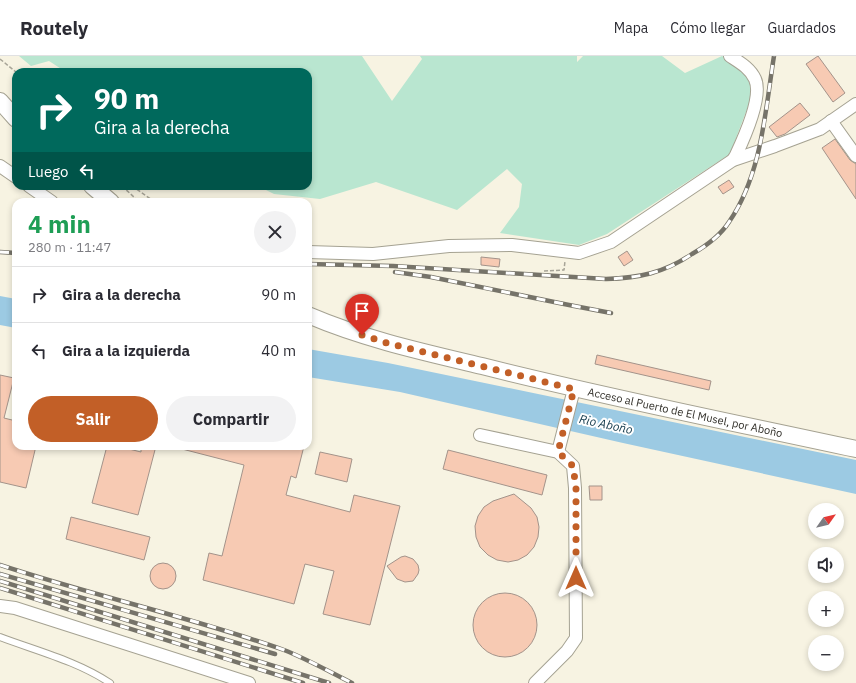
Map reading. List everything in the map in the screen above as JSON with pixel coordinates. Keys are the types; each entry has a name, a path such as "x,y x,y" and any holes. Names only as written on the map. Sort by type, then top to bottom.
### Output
{"street":[{"path":"730,56 745,66 755,79 757,97 750,122 733,160"},
{"path":"0,102 12,115"},
{"path":"312,252 373,254 449,246 504,246 579,253 611,242 733,160 820,129 856,104"},
{"path":"831,121 856,156"},
{"path":"0,166 12,174"},
{"path":"35,190 46,198"},
{"path":"97,190 106,198"},
{"name":"Acceso al Puerto de El Musel, por Aboño","path":"312,317 337,328 387,343 573,392 856,449"},
{"path":"558,452 573,392"},
{"path":"480,435 558,452 573,466 576,488 576,638 567,651 535,683"},
{"path":"0,606 15,608 249,683"}],"lane":[{"path":"0,637 71,662 97,674 110,683"}],"path":[{"path":"0,59 12,69"},
{"path":"126,190 135,198"},
{"path":"138,190 150,198"},
{"path":"544,271 564,270 567,252"}],"green space":[{"path":"19,56 362,56 392,101 422,59 420,56 577,56 577,62 583,56 662,56 685,73 722,56 743,69 752,83 752,96 730,154 607,234 579,245 500,233 519,207 522,184 507,169 457,210 376,182 320,199 274,194 266,190 312,190 312,68 60,68 49,61 31,66"}],"water":[{"path":"0,296 12,298 12,327 0,325"},
{"name":"Rio Aboño","path":"312,350 388,363 856,460 856,494 623,443 400,392 312,378"}],"building":[{"path":"818,56 845,93 833,102 806,64"},
{"path":"800,103 810,115 785,134 777,137 769,127"},
{"path":"835,139 850,160 856,164 856,199 822,148"},
{"path":"729,180 734,187 723,194 718,187"},
{"path":"627,251 633,260 624,266 618,257"},
{"path":"481,257 500,259 499,267 481,265"},
{"path":"597,355 711,381 709,390 595,364"},
{"path":"0,375 12,378 12,386 4,418 12,420 12,450 35,450 26,488 0,482"},
{"path":"106,450 133,450 141,452 141,450 155,450 138,515 92,503"},
{"path":"186,450 303,450 296,478 291,476 286,495 350,512 354,495 400,506 370,625 323,614 334,571 305,564 294,604 203,580 209,553 222,556 244,465"},
{"path":"448,450 547,475 542,495 443,469"},
{"path":"320,452 352,459 347,482 315,474"},
{"path":"589,486 602,486 602,500 590,500"},
{"path":"514,494 531,508 537,517 539,527 538,537 534,547 527,555 518,560 508,562 497,560 488,555 480,547 476,537 475,526 478,516 484,507 493,501"},
{"path":"71,517 150,537 144,560 66,539"},
{"path":"405,556 413,559 418,565 418,574 413,581 405,582 397,579 387,566"},
{"path":"163,563 172,567 176,576 172,585 163,589 154,585 150,576 154,567"},
{"path":"505,593 523,599 531,607 537,625 531,643 523,651 505,657 487,651 479,643 473,625 479,607 487,599"}],"railway":[{"path":"312,264 393,266 606,279 640,276 671,266 702,248 717,236 729,222 740,203 749,184 760,142 765,120 774,56"},
{"path":"0,252 12,253"},
{"path":"395,272 431,277 611,313"},
{"path":"0,565 249,638 310,661 352,683"},
{"path":"0,574 275,654"},
{"path":"0,581 329,683"},
{"path":"0,588 303,683"}],"route":[{"path":"362,335 387,343 574,389 558,452 573,466 576,488 576,578"}]}
